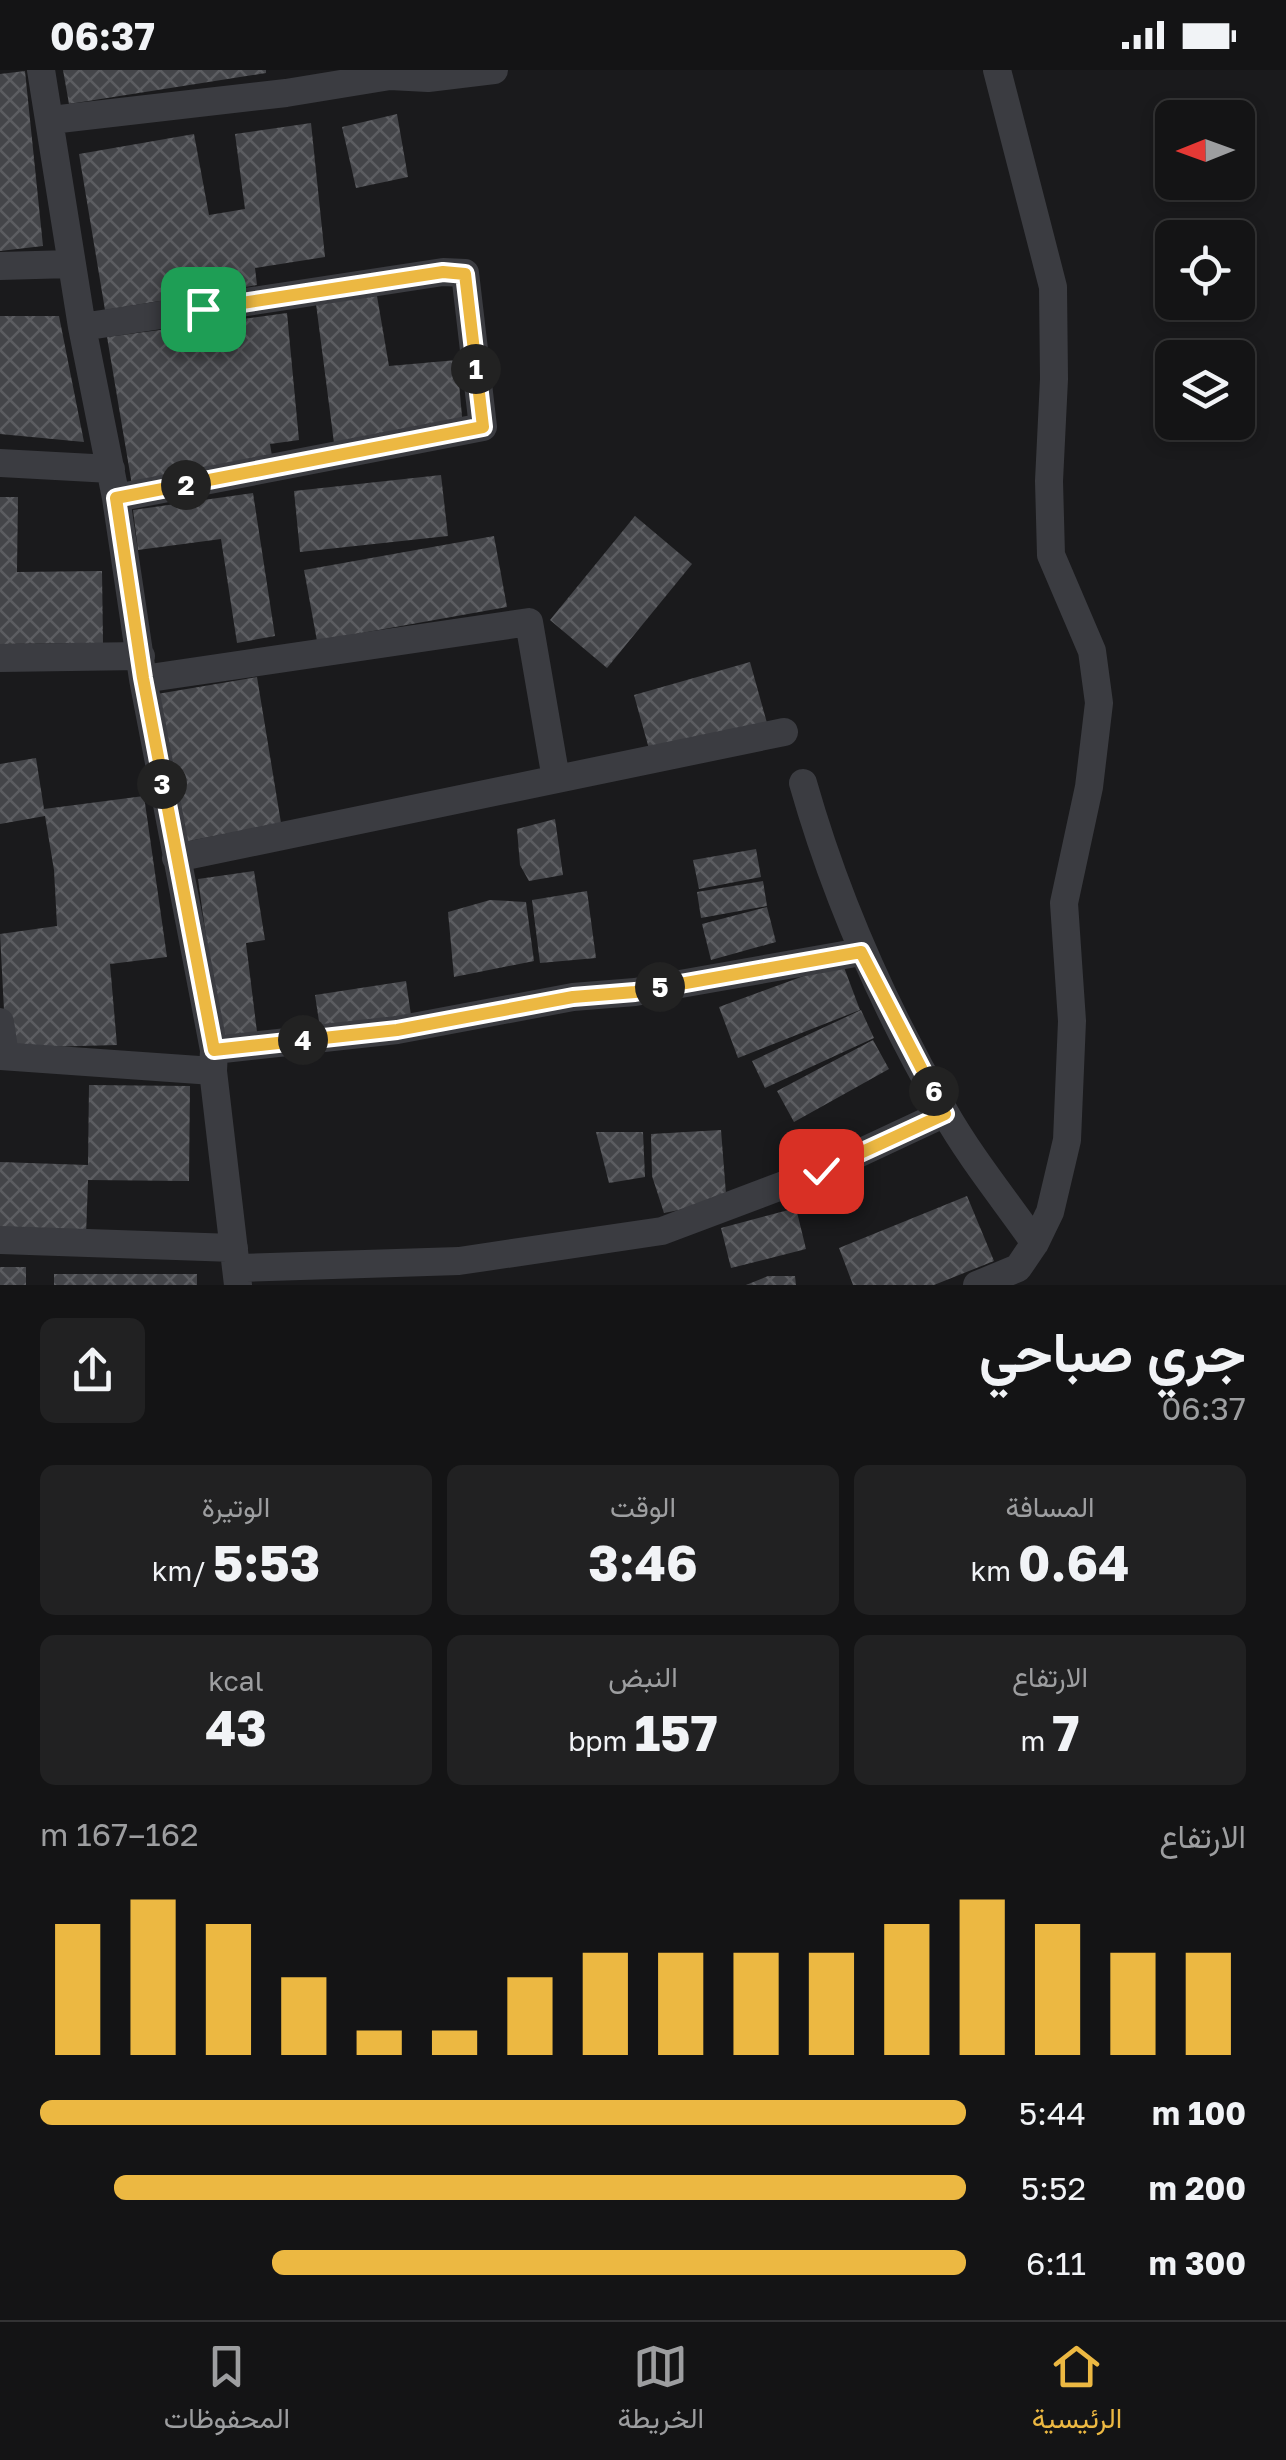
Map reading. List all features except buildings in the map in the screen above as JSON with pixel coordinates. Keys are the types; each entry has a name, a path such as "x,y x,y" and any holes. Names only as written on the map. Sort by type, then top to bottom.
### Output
{"street":[{"path":"41,70 82,328 111,469 176,858 191,922 213,1060 236,1267"},
{"path":"51,120 284,82 390,76 428,78 494,70"},
{"path":"978,1285 1018,1268 1034,1243 1050,1212 1067,1140 1072,1021 1064,904 1089,787 1099,703 1092,651 1051,555 1053,287 996,70"},
{"path":"0,266 71,264"},
{"path":"82,328 443,272 465,274 483,427 116,498"},
{"path":"0,463 111,469"},
{"path":"0,658 142,667 529,622 556,779"},
{"path":"176,858 784,732"},
{"path":"802,783 837,894 861,952 945,1114 1034,1243"},
{"path":"0,1022 3,1056 213,1060 861,952"},
{"path":"0,1240 236,1267 460,1261 662,1230 821,1171 945,1114"}],"route":[{"path":"203,309 443,272 465,274 483,427 116,498 143,678 214,1050 397,1030 573,997 635,992 861,952 945,1114 821,1171"}]}
